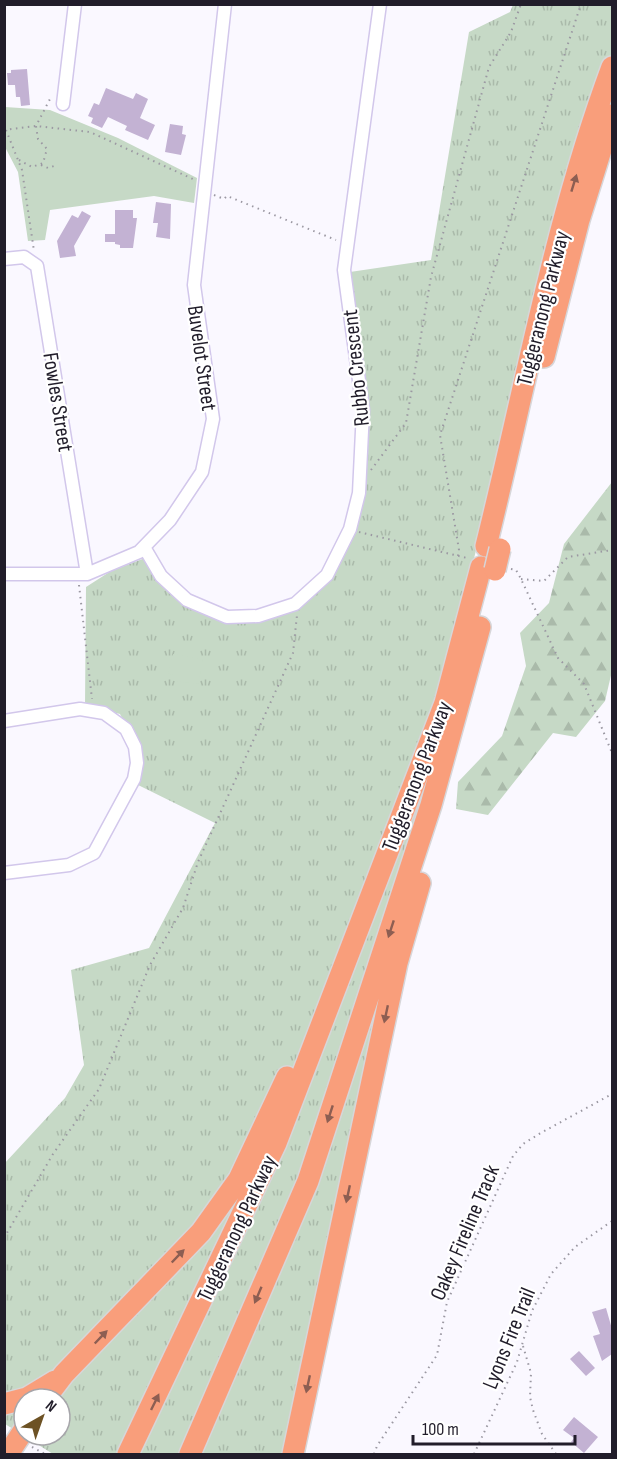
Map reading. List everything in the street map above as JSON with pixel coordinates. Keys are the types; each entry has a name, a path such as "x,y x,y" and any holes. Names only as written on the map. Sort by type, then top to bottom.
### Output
{"highway":[{"name":"Tuggeranong Parkway","path":"128,1455 276,1143 445,703 493,561 545,286 580,163 612,67"},
{"name":"Tuggeranong Parkway","path":"190,1455 308,1181 431,805 458,712 560,290 612,115"},
{"path":"293,1455 393,985 441,808 458,712"},
{"path":"54,1387 201,1232 238,1179 287,1078 396,829"},
{"path":"4,1404 27,1398 64,1374"}],"street":[{"path":"63,104 75,4"},
{"name":"Buvelot Street","path":"4,574 87,574 114,564 144,547 170,520 202,472 213,419 194,285 207,189 225,4"},
{"name":"Rubbo Crescent","path":"144,547 161,576 187,600 227,617 258,616 298,601 327,575 351,529 359,483 363,410 344,270 380,4"},
{"path":"4,259 24,257 35,264"},
{"name":"Fowles Street","path":"35,264 87,574"},
{"path":"4,721 80,709 104,713 119,722 132,739 137,756 134,779 94,853 77,862 4,873"}],"path":[{"path":"359,483 406,423 431,277 489,67 512,32 521,4"},
{"path":"458,556 459,550 440,435 581,4"},
{"path":"42,165 47,149 38,139 36,126 50,99 63,104"},
{"path":"35,264 22,170 5,130 36,126 90,132 224,199 227,196 347,244"},
{"path":"18,160 32,167 42,165 48,168 57,165"},
{"path":"351,529 458,556 493,561 521,579 544,580 568,557 612,550"},
{"path":"521,579 558,658 584,684 612,753"},
{"path":"72,584 79,583 94,711"},
{"path":"4,1238 52,1154 99,1089 150,965 183,908 198,862 293,653 298,601"},
{"name":"Oakey Fireline Track","path":"375,1455 377,1446 437,1355 447,1302 513,1156 523,1144 577,1116 612,1094"},
{"name":"Lyons Fire Trail","path":"474,1455 517,1362 532,1311 551,1275 575,1247 612,1221"},
{"path":"523,1343 531,1373 530,1396 533,1410 542,1434 556,1455"}],"green space":[{"path":"513,5 612,5 612,66 477,546 438,709 421,860 287,1454 53,1454 42,1447 72,1447 72,1387 12,1387 12,1428 5,1424 4,1164 65,1098 84,1065 71,970 149,948 215,823 132,782 134,742 120,714 85,705 86,587 111,571 145,558 186,602 259,619 328,576 364,493 350,272 431,260 469,32 510,12"},
{"path":"5,107 50,110 118,138 197,178 194,203 154,196 50,210 45,240 28,241 18,172 5,147"},
{"path":"612,482 612,671 605,701 576,737 553,733 488,815 456,809 458,782 502,736 526,666 520,633 549,603 564,544"},
{"path":"173,654 203,660 198,684 176,681 176,676 168,673"}],"building":[{"path":"27,69 30,105 21,106 20,97 16,97 15,85 8,85 7,73 11,73 11,70"},
{"path":"106,88 133,99 136,93 148,99 140,118 155,125 148,140 125,130 127,126 108,117 102,128 91,123 93,118 88,116 94,103 99,105"},
{"path":"170,124 183,126 182,134 186,135 181,155 165,152"},
{"path":"156,202 171,204 170,239 156,237 158,223 153,223"},
{"path":"115,210 133,210 133,218 137,218 133,248 120,248 120,245 115,242 105,242 105,234 115,234"},
{"path":"82,211 91,216 74,246 76,256 60,258 57,241 72,215 78,218"},
{"path":"606,1308 612,1329 612,1354 602,1361 593,1336 600,1334 592,1312"},
{"path":"579,1351 595,1368 586,1376 570,1359"},
{"path":"574,1417 598,1437 584,1453 571,1442 574,1438 563,1430"}]}
